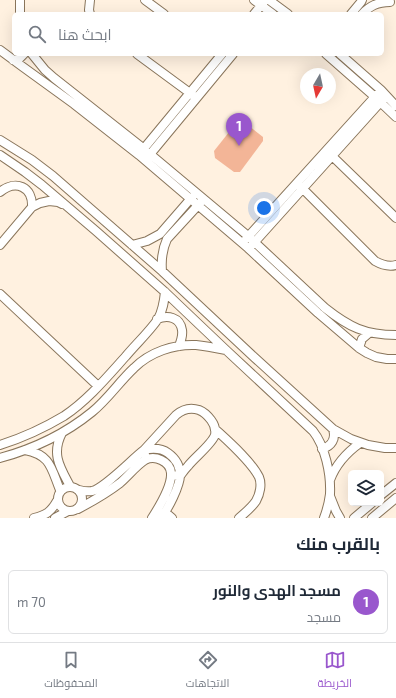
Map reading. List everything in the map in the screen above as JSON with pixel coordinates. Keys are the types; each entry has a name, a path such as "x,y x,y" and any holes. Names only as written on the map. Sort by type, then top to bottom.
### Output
{"street":[{"path":"20,0 20,12"},
{"path":"90,0 90,12"},
{"path":"145,0 161,12"},
{"path":"254,0 282,12"},
{"path":"353,12 362,0"},
{"path":"364,12 374,4 389,1 396,8"},
{"path":"258,12 268,7"},
{"path":"0,50 145,154"},
{"path":"13,60 22,56"},
{"path":"34,56 54,78 193,196 251,239 338,318 369,333 396,335"},
{"path":"140,56 193,96"},
{"path":"193,96 219,56"},
{"path":"328,56 396,117"},
{"path":"342,56 384,93 396,106"},
{"path":"145,154 193,96 230,57"},
{"path":"245,246 384,93"},
{"path":"0,140 53,176 162,271 333,429 360,443 385,448 396,448"},
{"path":"330,153 396,218"},
{"path":"0,155 25,172 96,231 165,292 309,426 317,436 322,449 329,481 330,495 324,518"},
{"path":"0,192 4,188 11,185 25,188 30,193 32,208"},
{"path":"299,186 375,261 381,265 396,265"},
{"path":"132,245 147,241 160,234 193,196"},
{"path":"0,245 32,208 40,203 49,201 66,205"},
{"path":"201,202 245,246 318,313 359,348 376,357 396,359"},
{"path":"162,271 162,255 167,239 201,202"},
{"path":"96,231 105,222"},
{"path":"0,445 34,432 64,415 82,402 157,319 162,310 165,292"},
{"path":"0,294 98,386"},
{"path":"157,319 171,317 177,320 183,331 179,346"},
{"path":"359,348 362,339 369,333"},
{"path":"0,458 25,450 76,425 108,397 134,367 148,357 164,350 179,346 194,345 226,350"},
{"path":"34,518 49,512 52,509 57,501 60,490 65,487 70,486 79,490 91,491 107,482 144,450 181,411 192,408 201,410 213,423 215,429 214,436 180,476"},
{"path":"215,429 236,448 259,476 259,494 252,506 239,518"},
{"path":"322,449 330,445 332,442 334,433 333,429"},
{"path":"62,433 59,439 56,455 58,463 70,486"},
{"path":"329,481 341,459 360,443"},
{"path":"144,450 151,448 166,452 172,456 180,468 180,476 176,491 163,515 172,518"},
{"path":"385,448 396,453"},
{"path":"25,450 41,455 47,460 51,466 60,490"},
{"path":"144,450 146,459"},
{"path":"55,518 78,509 95,500 120,483 146,459 155,458 160,459 168,466 171,475 164,498 152,518"},
{"path":"171,475 180,476"},
{"path":"384,493 396,483"},
{"path":"78,509 82,500 82,495 79,490"},
{"path":"330,495 340,518"},
{"path":"372,518 396,498"},
{"path":"57,501 59,506 68,512"},
{"path":"354,518 368,506"}],"building":[{"path":"237,122 244,122 263,137 263,141 240,172 234,172 215,158 214,151"}],"place":[{"name":"مسجد الهدى والنور","path":"239,146"}]}
